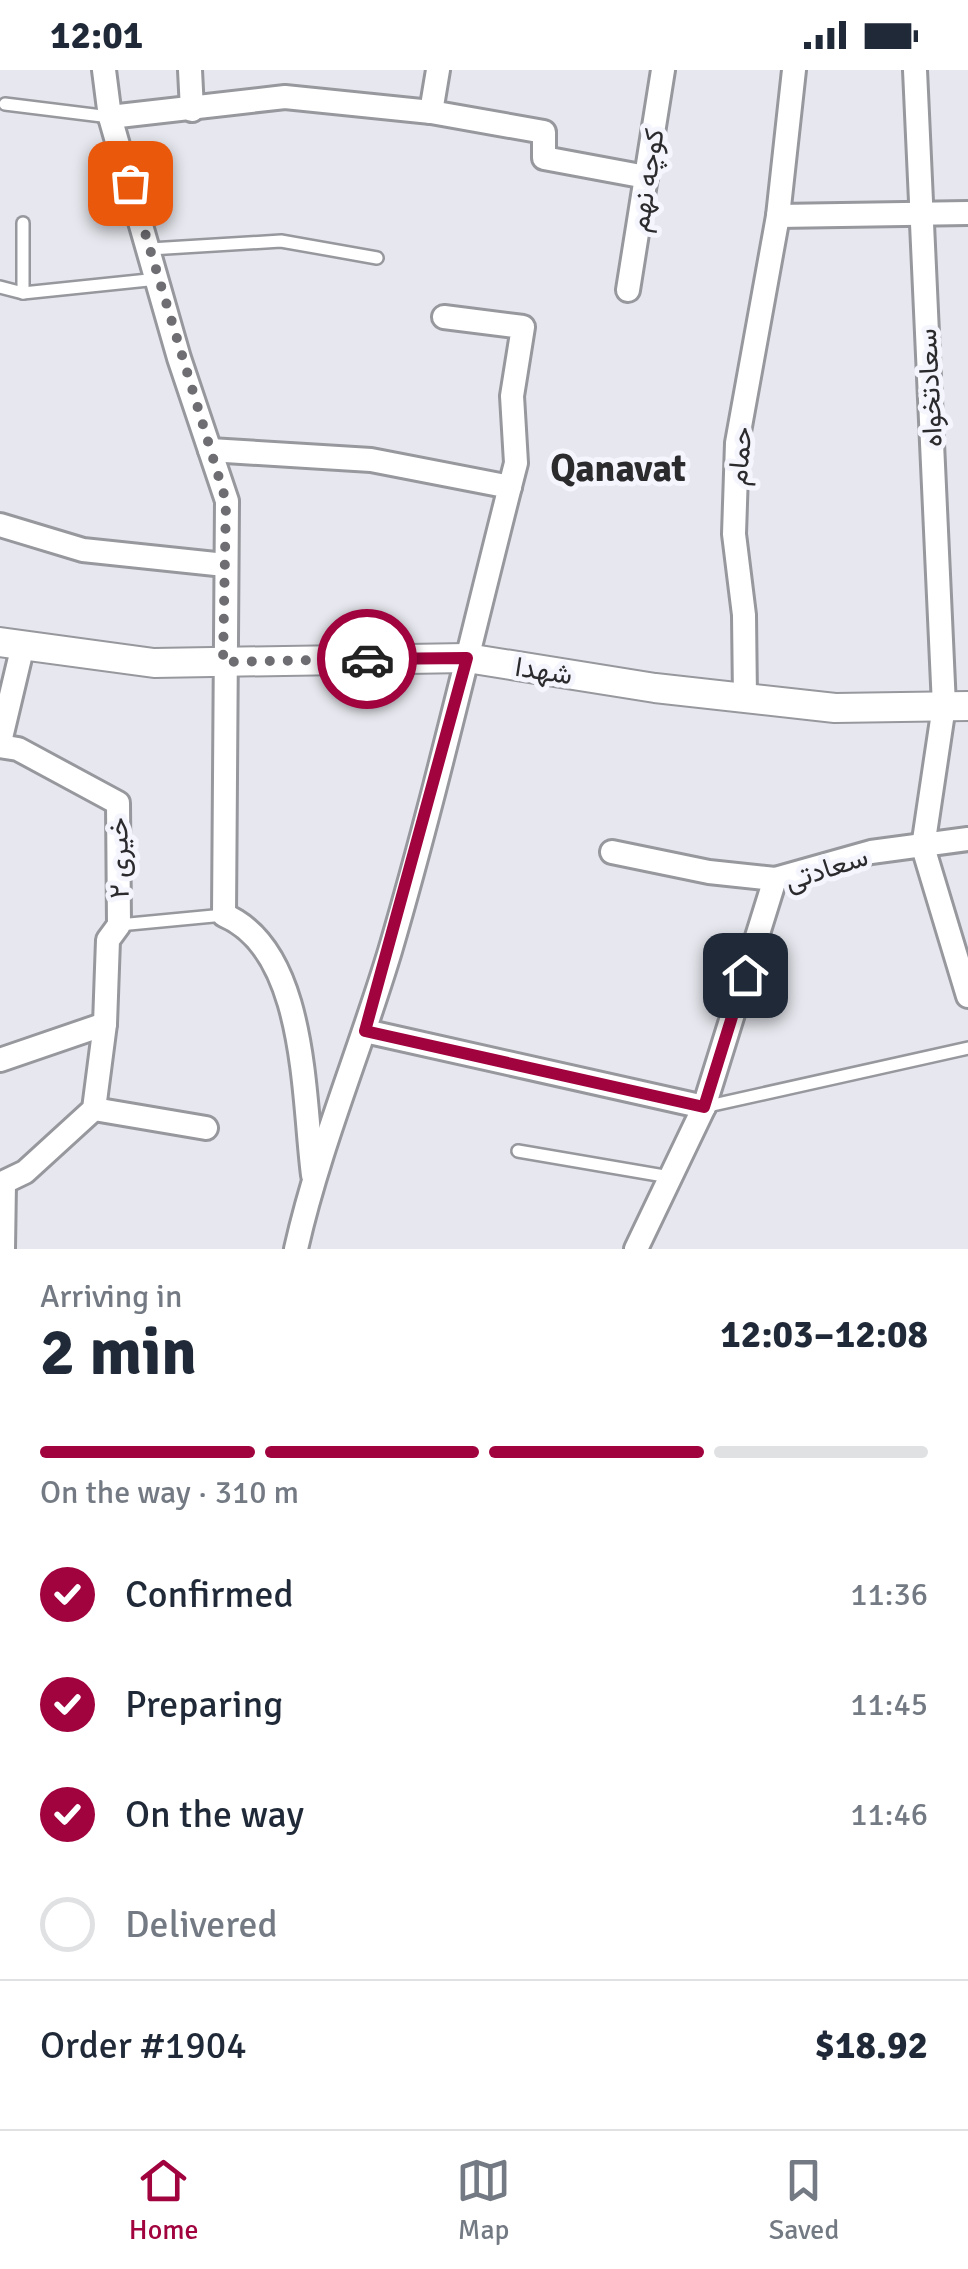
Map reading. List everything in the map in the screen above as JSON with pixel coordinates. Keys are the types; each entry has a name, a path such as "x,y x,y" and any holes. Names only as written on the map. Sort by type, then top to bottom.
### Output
{"street":[{"path":"104,70 110,117 226,501 224,915 246,924 288,987 313,1175"},
{"path":"190,70 192,110"},
{"path":"431,112 438,70"},
{"name":"کوچه نهم","path":"628,290 663,70"},
{"name":"حمام","path":"745,698 744,615 734,534 737,443 778,216 794,70"},
{"name":"سعادتخواه","path":"915,70 920,214 956,706 923,847"},
{"path":"110,117 284,97 431,112 544,132 544,158 646,177"},
{"path":"778,216 968,214"},
{"path":"296,1249 313,1175 365,1031 516,463 512,396 523,328 444,318"},
{"path":"210,450 372,460 510,487"},
{"path":"0,525 83,550 225,565"},
{"path":"0,744 12,643"},
{"name":"شهدا","path":"12,643 154,664 467,658 835,708 956,706"},
{"name":"خیری ۲","path":"0,744 18,749 118,803 119,925"},
{"name":"سعادتی","path":"636,1249 704,1107 775,879 872,852 968,839"},
{"path":"923,847 968,996"},
{"path":"612,852 708,872 775,879"},
{"path":"4,1249 2,1184 25,1172 94,1109 105,1024 108,940 119,925"},
{"path":"0,1060 105,1024"},
{"path":"365,1031 704,1107"},
{"path":"94,1109 206,1128"}],"lane":[{"path":"5,104 110,117"},
{"path":"23,223 23,293"},
{"path":"150,249 281,242 377,258"},
{"path":"0,287 23,293 158,279"},
{"path":"119,925 224,915"},
{"path":"704,1107 968,1048"},
{"path":"518,1151 670,1177"}],"way so far":[{"path":"130,183 226,501 223,662 367,659"}],"district":[{"name":"Qanavat","path":"618,468"}],"route":[{"path":"367,659 467,658 365,1031 704,1107 745,975"}]}
